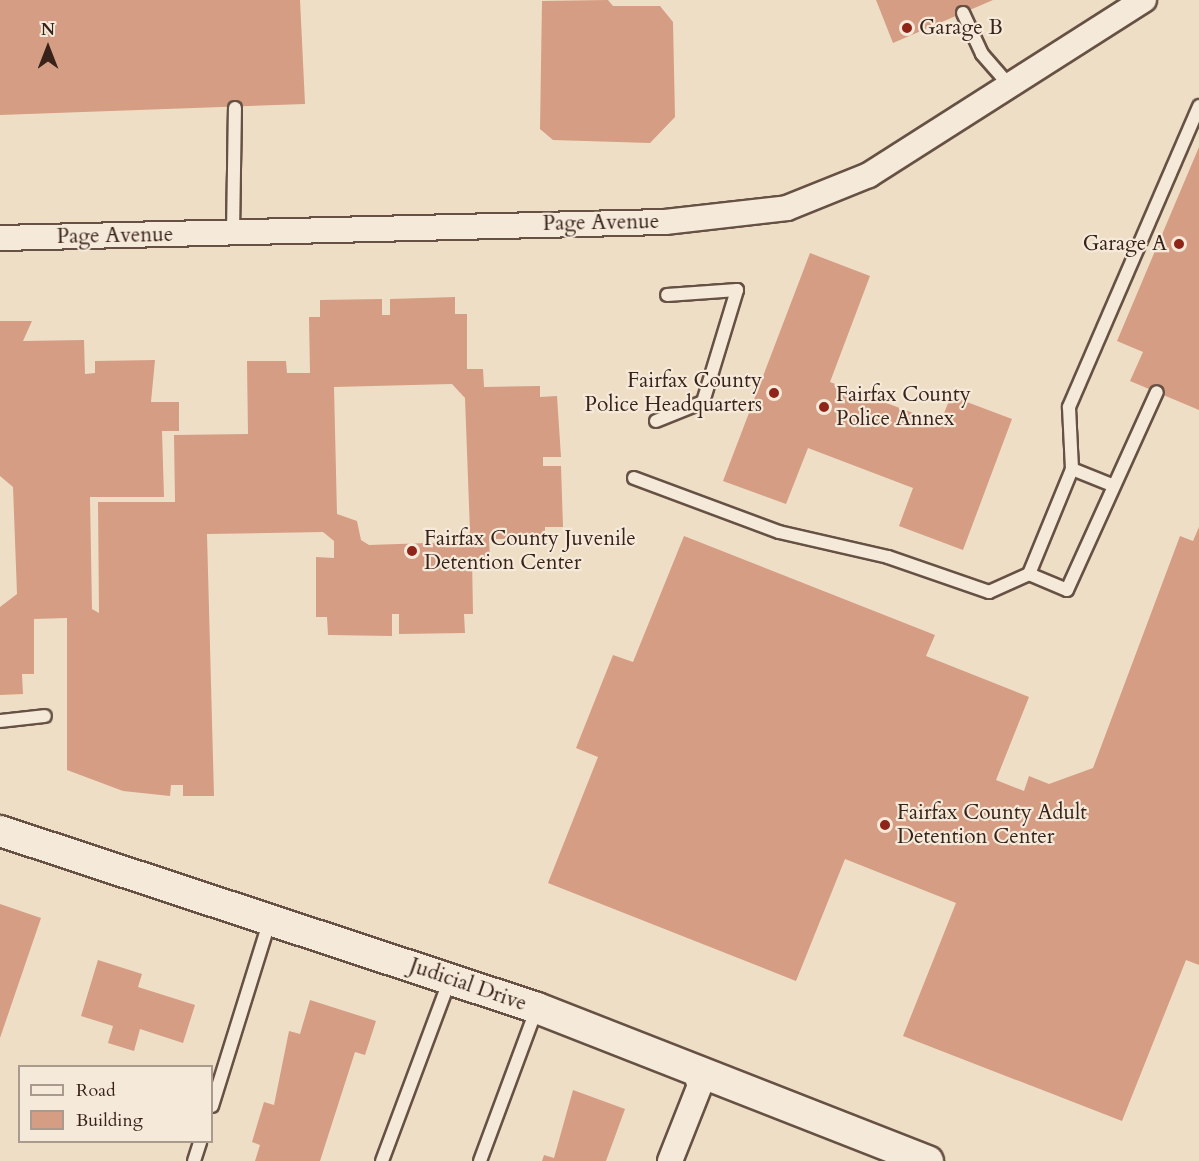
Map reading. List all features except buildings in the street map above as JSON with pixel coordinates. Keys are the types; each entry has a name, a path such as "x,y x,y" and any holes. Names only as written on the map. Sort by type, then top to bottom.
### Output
{"street":[{"name":"Page Avenue","path":"0,238 665,222 777,210 869,175 1144,0"},
{"name":"Judicial Drive","path":"0,831 537,1008 701,1077 928,1161"},
{"path":"670,1161 701,1077"}],"lane":[{"path":"963,13 982,54 1009,86"},
{"path":"634,478 768,529 888,557 989,592 1029,574 1071,469 1069,407 1199,106"},
{"path":"233,233 235,108"},
{"path":"656,421 703,402 737,290 667,295"},
{"path":"1029,574 1067,590 1112,485 1157,392"},
{"path":"1071,469 1112,485"},
{"path":"0,721 45,716"},
{"path":"213,1103 270,919"},
{"path":"382,1161 450,978"},
{"path":"480,1161 537,1008"},
{"path":"194,1161 200,1143"}],"place":[{"name":"Garage B","path":"907,28"},
{"name":"Garage A","path":"1179,244"},
{"name":"Fairfax County Police Headquarters","path":"774,393"},
{"name":"Fairfax County Police Annex","path":"824,407"},
{"name":"Fairfax County Juvenile Detention Center","path":"412,551"},
{"name":"Fairfax County Adult Detention Center","path":"885,825"}]}
